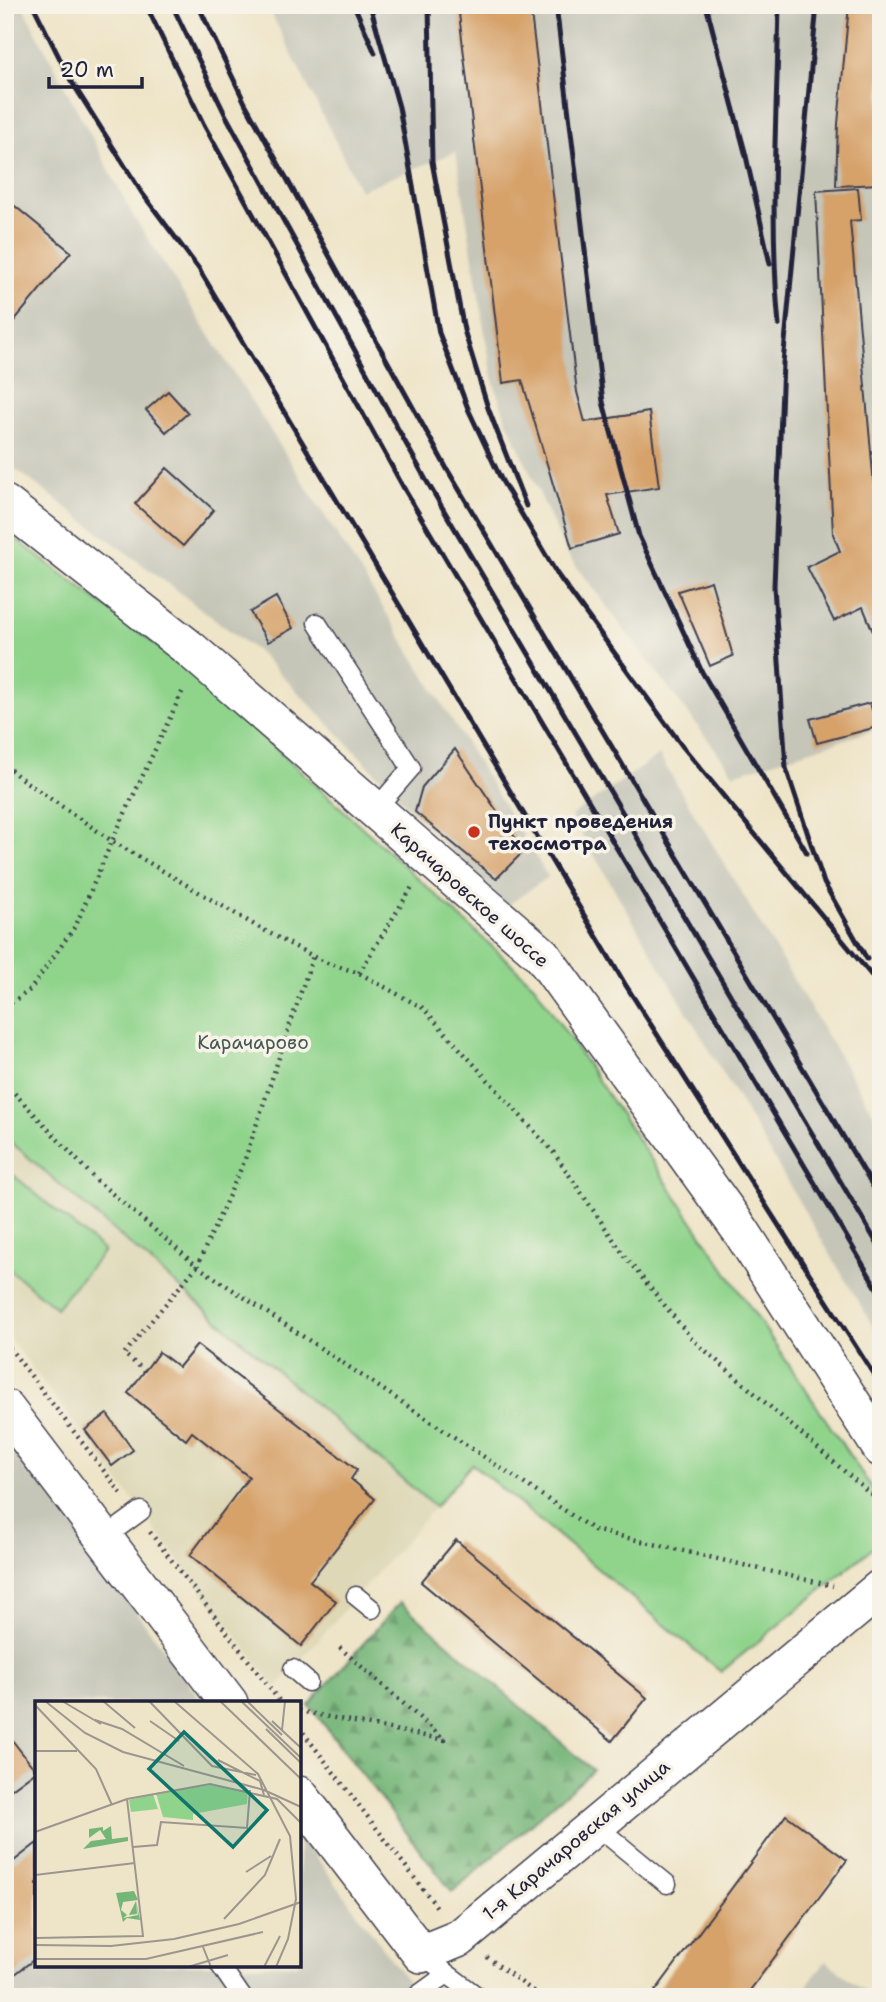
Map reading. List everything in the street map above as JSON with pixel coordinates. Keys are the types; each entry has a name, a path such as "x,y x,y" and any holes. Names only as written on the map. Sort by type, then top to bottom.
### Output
{"street":[{"name":"Карачаровское шоссе","path":"5,504 190,649 542,955 741,1231 881,1448"},
{"path":"5,1408 227,1701"},
{"name":"1-я Карачаровская улица","path":"434,1964 460,1937 594,1824 872,1597"},
{"path":"301,1798 434,1964"}],"lane":[{"path":"317,623 411,768 375,810"},
{"path":"104,1538 141,1511"},
{"path":"356,1597 372,1609"},
{"path":"293,1668 308,1682"},
{"path":"594,1824 667,1884"},
{"path":"418,1995 434,1964 478,1997"},
{"path":"221,1967 242,1997"}],"path":[{"path":"5,1007 30,990 76,925 112,841 187,682"},
{"path":"5,765 112,841 324,962 359,973 423,1008 554,1153 626,1258 692,1339 881,1503"},
{"path":"881,817 874,819 881,833"},
{"path":"359,973 414,884"},
{"path":"145,1371 124,1354 197,1266 244,1162 313,956"},
{"path":"5,1083 95,1179 197,1266 594,1530 872,1597"},
{"path":"301,1711 445,1740 339,1647"},
{"path":"301,1730 460,1937 541,1997"}],"shaded area":[{"path":"5,5 22,5 132,214 374,593 548,877 505,907 262,655 5,461"},
{"path":"267,5 881,5 881,728 734,774 567,554 506,419 494,383 456,152 360,190"},
{"path":"659,755 881,1126 881,1340 571,816"},
{"path":"5,1137 435,1507 276,1688 5,1332"},
{"path":"5,1434 202,1701 35,1701 35,1967 301,1967 301,1837 419,1997 5,1997"},
{"path":"826,1961 872,1997 798,1997"}],"green space":[{"name":"Карачарово","path":"5,531 196,675 534,985 881,1502 881,1541 721,1672 472,1464 435,1507 5,1137"},
{"path":"5,1168 104,1251 56,1308 5,1266"},
{"path":"400,1602 593,1770 452,1892 309,1705"}],"building":[{"path":"458,5 530,5 577,392 585,422 649,412 659,487 607,495 619,534 572,548 522,380 503,383"},
{"path":"849,5 881,5 880,184 836,186 838,124"},
{"path":"858,188 861,220 850,221 881,540 880,649 863,607 834,621 807,567 840,551 833,534 816,191"},
{"path":"5,198 71,252 5,332"},
{"path":"168,391 188,413 166,432 146,410"},
{"path":"167,468 214,510 183,546 135,504"},
{"path":"711,581 733,656 710,666 678,591"},
{"path":"276,597 293,628 268,642 250,612"},
{"path":"870,703 877,727 817,743 810,719"},
{"name":"Пункт проведения техосмотра","path":"455,749 524,851 496,879 415,812 422,787"},
{"path":"197,1345 357,1470 351,1479 375,1499 310,1581 336,1601 301,1646 190,1555 249,1477 192,1432 186,1440 128,1393 159,1352 179,1367"},
{"path":"107,1414 133,1450 112,1466 85,1430"},
{"path":"456,1540 647,1698 612,1741 421,1582"},
{"path":"5,1731 35,1772 5,1794"},
{"path":"786,1815 847,1860 745,1997 651,1997"},
{"path":"35,1845 35,1959 5,1982 5,1868"}],"railway":[{"path":"33,5 70,79 142,193 199,269 625,984 881,1386"},
{"path":"146,5 204,125 406,492 881,1295"},
{"path":"172,5 225,114 426,480 881,1250"},
{"path":"198,5 245,103 447,469 881,1200"},
{"path":"354,5 375,53"},
{"path":"370,5 399,107 439,333 469,411 502,481 557,574 683,747 881,987"},
{"path":"429,5 432,162 464,330 488,408 526,506"},
{"path":"556,5 603,402 639,536 702,672 807,853"},
{"path":"706,5 746,156 770,264"},
{"path":"779,5 774,206 779,325"},
{"path":"817,5 783,363 774,586 786,768 824,883 867,959"}],"place":[{"name":"Пункт проведения техосмотра","path":"474,832"}]}
